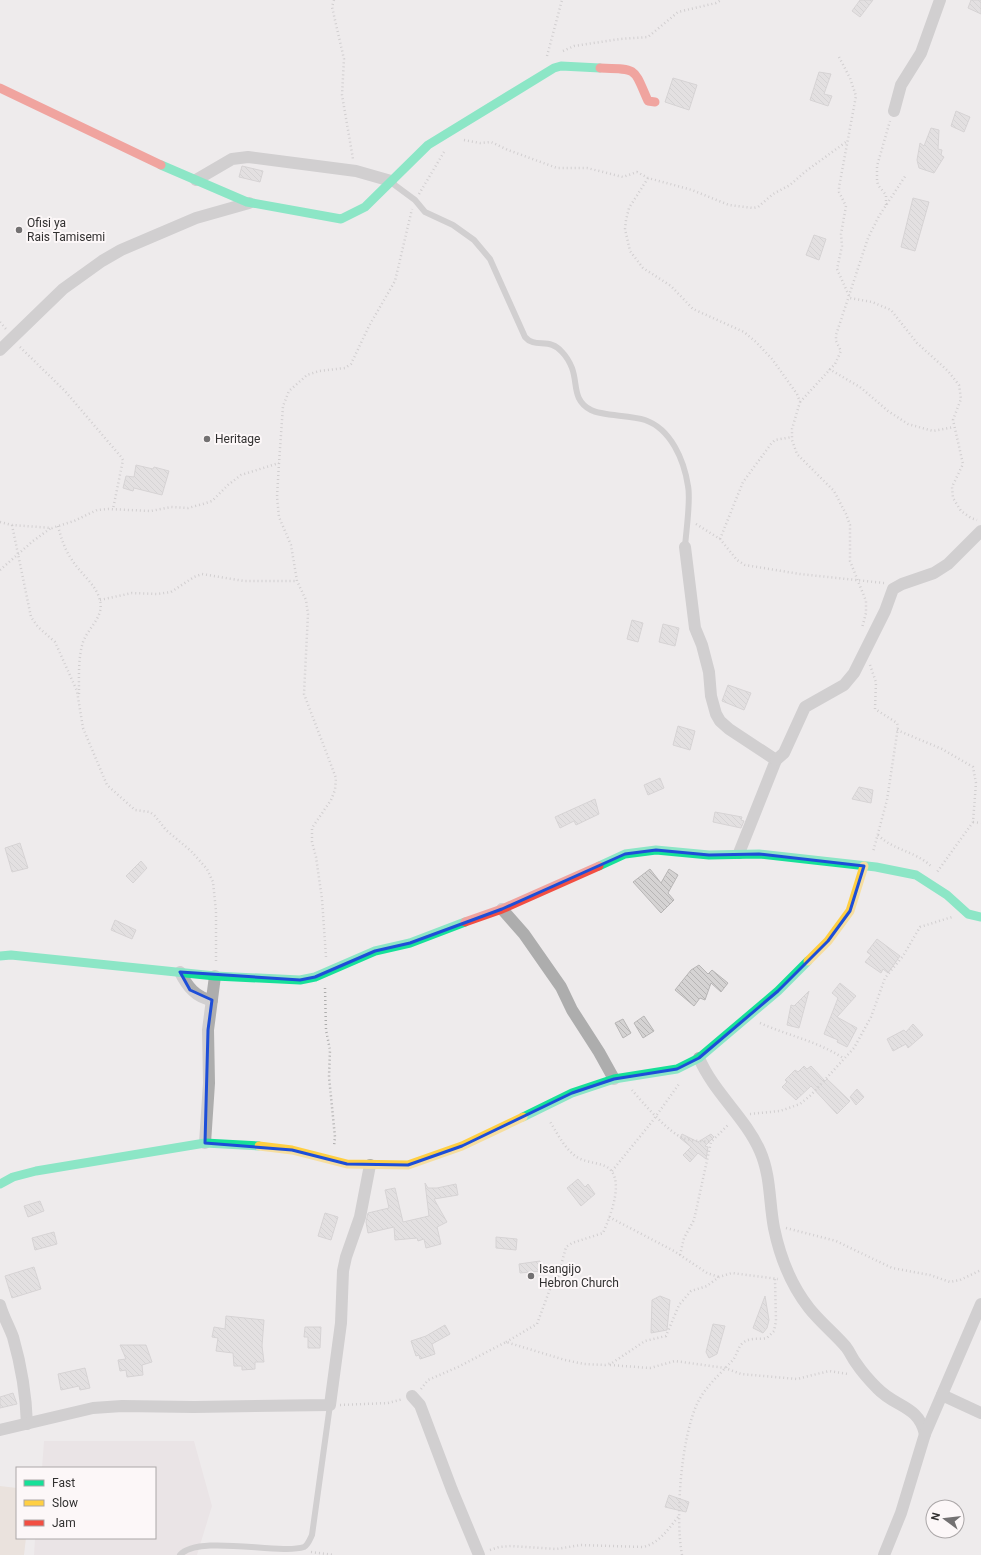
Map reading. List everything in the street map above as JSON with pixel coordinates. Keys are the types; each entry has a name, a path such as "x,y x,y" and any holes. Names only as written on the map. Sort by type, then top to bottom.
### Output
{"street":[{"path":"894,111 901,85 922,53 940,0"},
{"path":"0,88 143,157 249,203 341,219 365,207 428,145 508,98 544,73 561,66 629,69 636,74 648,101 655,102"},
{"path":"196,180 232,158 248,156 356,171 391,181"},
{"path":"0,350 63,289 102,261 121,250 196,218 249,203"},
{"path":"739,853 776,760 784,753 805,707 844,685 854,673 885,611 893,589 902,584 934,573 948,564 981,531"},
{"path":"685,547 695,628 702,645 709,672 711,696 716,714 720,721 729,729 776,760"},
{"path":"0,956 215,976 300,980 315,977 375,951 410,943 502,909 625,854 656,850 709,855 739,853 797,857 867,866 916,875 947,895 968,914 981,917"},
{"path":"0,1184 13,1177 36,1171 205,1143 292,1150 346,1164 388,1166 408,1165 462,1146 572,1093 617,1079 677,1069 699,1058 778,991 828,941 850,911 867,866"},
{"path":"502,909 524,934 561,987 572,1010 617,1079"},
{"path":"180,972 190,990 204,999 212,1000"},
{"path":"205,1143 208,1083 208,1030 215,976"},
{"path":"699,1058 712,1083 753,1138 765,1164 774,1224 791,1281 809,1308 847,1348 865,1376 878,1390 915,1414 922,1422 925,1434"},
{"path":"0,1430 93,1408 122,1406 194,1407 330,1405 341,1323 344,1264 360,1217 370,1165"},
{"path":"884,1555 901,1513 925,1434 981,1304"},
{"path":"0,1305 12,1336 22,1377 26,1399 27,1424"},
{"path":"412,1396 420,1405 452,1490 479,1555"},
{"path":"942,1396 981,1413"}],"lane":[{"path":"391,181 415,200 426,212 453,225 474,240 490,259 525,338 528,341 548,342 555,345 562,351 572,368 575,391 586,406 591,410 601,413 628,415 645,420 655,424 668,436 678,452 689,487 685,547"},
{"path":"180,1555 198,1546 296,1550 306,1547 312,1535 330,1405"}],"path":[{"path":"334,0 332,7 344,59 342,95 343,107 356,171"},
{"path":"544,73 562,0"},
{"path":"544,73 558,55 568,49 620,39 648,37 678,12 716,3 721,0"},
{"path":"839,57 850,78 856,96 846,142 839,192 845,201 846,211 837,269 850,298"},
{"path":"886,206 886,195 878,185 877,166 894,111"},
{"path":"460,140 480,143 491,142 508,150 557,168 587,168 624,177 637,172 648,178 692,190 729,205 753,208 762,204 772,194 790,185 806,171 846,142"},
{"path":"332,1160 335,1137 329,1077 330,1050 326,1030 325,996 328,971 322,899 312,842 312,828 331,800 335,790 336,778 304,694 308,614 306,600 297,581 290,545 279,517 277,497 283,406 289,391 308,375 319,371 345,368 351,364 369,326 395,280 415,200 426,185 447,147"},
{"path":"862,634 866,601 850,561 850,525 834,490 798,454 792,437 792,429 800,402 835,364 841,351 836,341 836,335 850,298 868,238 906,175"},
{"path":"648,178 629,208 626,220 627,240 630,251 637,262 643,268 671,286 693,309 744,332 756,342 772,359 797,394 800,402"},
{"path":"850,298 872,302 891,310 917,343 948,370 959,385 962,394 954,415 954,427 963,464 952,487 953,498 961,511 971,518 981,521"},
{"path":"12,337 28,356 65,391 122,458 123,460 113,509"},
{"path":"829,369 860,387 888,411 908,424 933,431 954,427"},
{"path":"720,539 743,482 775,440 792,437"},
{"path":"0,570 52,528 97,510 113,509 151,511 171,506 188,508 212,501 241,475 279,463"},
{"path":"687,519 720,539 737,560 745,565 800,574 858,581 902,584"},
{"path":"0,522 52,528"},
{"path":"12,524 31,617 38,627 55,642 79,695"},
{"path":"58,526 62,542 72,561 93,586 100,600 100,614 84,641 80,654 79,695 83,728 107,785 135,810 150,812 155,816 166,830 191,851 207,869 212,882 216,911 215,976"},
{"path":"100,600 132,593 157,594 171,592 202,574 244,581 297,581"},
{"path":"864,654 873,670 876,682 875,709 897,723 887,800 867,866"},
{"path":"897,730 942,749 973,767 976,783 973,822 937,872"},
{"path":"973,822 981,823"},
{"path":"680,1255 684,1238 694,1220 711,1142 737,1115 780,1111 800,1104 811,1095 843,1058 854,1048 871,1017 885,978 904,956 920,927 932,922 968,914"},
{"path":"747,1017 793,1037 812,1041 828,1048 843,1058"},
{"path":"617,1079 677,1135 683,1138 711,1142"},
{"path":"612,1171 656,1116 676,1086 682,1081"},
{"path":"330,1405 388,1403 412,1396 422,1389 428,1380 458,1367 530,1329 540,1321 550,1289 558,1277 566,1247 576,1241 603,1233 609,1217 616,1176 606,1167 580,1159 574,1155 557,1134 542,1107"},
{"path":"609,1217 680,1255 707,1273 719,1277"},
{"path":"774,1224 836,1241 892,1268 930,1275 950,1282 960,1280 981,1270"},
{"path":"608,1364 645,1341 666,1336 680,1305 691,1291 707,1286 719,1277 732,1273 791,1281"},
{"path":"682,1555 680,1516 681,1481 691,1424 698,1402 725,1368 735,1358 744,1342 750,1339 768,1338 774,1331 776,1321 775,1279"},
{"path":"506,1342 584,1364 608,1364 650,1368 675,1361 725,1368 741,1374 797,1379 829,1371 865,1376"},
{"path":"479,1555 499,1547 511,1546 556,1549 581,1545 643,1547 658,1540 680,1516"},
{"path":"296,1550 334,1555"}],"highlighted area":[{"path":"656,850 709,855 759,854 864,866 850,911 828,941 778,991 699,1058 677,1069 614,1079 572,1093 462,1146 408,1165 347,1164 292,1150 205,1143 208,1030 212,1000 190,990 180,972 300,980 315,977 375,951 410,943 502,909 625,854"}],"shaded area":[{"path":"44,1441 194,1441 212,1506 197,1555 34,1555 35,1539 156,1539 156,1467 42,1467"},
{"path":"0,1486 16,1488 16,1539 26,1539 24,1555 0,1555"}],"building":[{"path":"860,0 873,0 860,17 852,11"},
{"path":"971,0 981,0 981,14 968,8"},
{"path":"819,72 831,74 824,94 832,96 828,106 810,100"},
{"path":"673,78 697,85 689,110 665,102"},
{"path":"956,111 970,117 964,132 951,126"},
{"path":"931,128 939,130 938,149 942,150 941,155 944,157 934,173 919,168 917,160 920,143 924,146"},
{"path":"242,166 263,171 260,182 239,177"},
{"path":"913,198 929,202 915,251 901,247"},
{"path":"814,235 826,239 819,260 806,255"},
{"path":"136,465 153,469 154,467 169,471 162,495 134,488 133,491 123,488 126,476 134,477"},
{"path":"632,620 643,623 638,642 627,639"},
{"path":"663,624 679,628 675,646 659,642"},
{"path":"728,685 751,693 744,710 722,701"},
{"path":"678,726 695,731 690,750 673,745"},
{"path":"660,778 664,788 648,795 644,785"},
{"path":"859,787 873,790 871,803 852,799"},
{"path":"595,799 599,814 576,825 574,821 560,828 555,817"},
{"path":"715,812 742,817 741,820 744,821 741,828 713,822"},
{"path":"20,843 28,868 12,872 5,848"},
{"path":"141,861 147,868 133,883 126,876"},
{"path":"650,869 661,883 669,869 678,875 668,893 674,900 661,913 633,882"},
{"path":"115,920 136,930 132,939 111,930"},
{"path":"877,939 900,956 888,973 883,969 881,973 865,962 871,955 867,952"},
{"path":"699,965 708,974 712,970 728,983 721,992 711,983 705,1000 700,998 694,1006 675,990 691,970"},
{"path":"840,983 856,996 837,1017 857,1028 847,1047 837,1042 838,1040 824,1034 838,998 832,993"},
{"path":"809,991 799,1028 787,1025 791,1005 794,1006"},
{"path":"644,1016 654,1031 643,1038 634,1023"},
{"path":"623,1019 631,1033 623,1038 615,1023"},
{"path":"913,1024 923,1035 908,1048 906,1044 893,1051 887,1039 904,1030 906,1032"},
{"path":"804,1066 807,1069 811,1066 825,1081 827,1079 850,1101 837,1114 811,1086 796,1100 782,1087 787,1082 785,1080 795,1070 798,1072"},
{"path":"857,1089 864,1097 856,1105 850,1097"},
{"path":"682,1134 698,1142 711,1134 714,1137 705,1146 708,1147 706,1159 698,1153 690,1162 683,1155 691,1147 680,1138"},
{"path":"578,1179 585,1187 588,1184 595,1194 581,1206 567,1188"},
{"path":"425,1183 428,1188 437,1188 456,1184 458,1195 434,1199 447,1222 437,1227 441,1244 426,1248 424,1239 418,1241 417,1238 395,1240 394,1227 368,1233 366,1222 368,1213 389,1208 385,1190 395,1188 403,1222 429,1216"},
{"path":"40,1201 44,1211 28,1217 24,1206"},
{"path":"325,1213 338,1217 331,1240 318,1236"},
{"path":"54,1232 57,1244 35,1250 32,1238"},
{"path":"496,1237 517,1239 516,1250 496,1248"},
{"path":"540,1261 541,1271 520,1273 519,1264"},
{"path":"34,1267 41,1289 12,1298 5,1276"},
{"path":"660,1296 670,1300 667,1330 651,1333 652,1300"},
{"path":"765,1296 769,1320 767,1328 763,1333 753,1328"},
{"path":"226,1316 264,1320 262,1346 264,1362 255,1362 255,1369 242,1370 242,1366 234,1366 233,1353 216,1351 218,1338 212,1337 214,1327 225,1329"},
{"path":"713,1324 725,1326 717,1354 709,1358 706,1352"},
{"path":"445,1325 450,1334 432,1344 435,1354 420,1359 419,1355 416,1356 411,1341 426,1336"},
{"path":"305,1327 321,1327 320,1348 308,1348 308,1337 304,1337"},
{"path":"120,1345 146,1345 152,1362 142,1365 143,1375 127,1377 126,1370 120,1371 118,1360 126,1359"},
{"path":"85,1368 90,1388 80,1390 79,1386 61,1390 58,1374"},
{"path":"13,1393 17,1404 0,1408 0,1397"},
{"path":"669,1495 689,1502 686,1512 665,1507"}],"traffic: fast":[{"path":"161,165 247,202 341,219 365,207 428,145 554,68 561,66 600,68"},
{"path":"599,866 625,854 656,850 709,855 759,854 876,867 916,875 947,895 968,914 981,917"},
{"path":"0,956 11,955 215,976 300,980 315,977 375,951 410,943 465,922"},
{"path":"523,1117 572,1093 614,1079 677,1069 699,1058 778,991 808,961"},
{"path":"0,1184 13,1177 36,1171 205,1143 259,1146"}],"traffic: slow":[{"path":"808,961 828,941 850,911 864,866"},
{"path":"259,1146 292,1150 347,1164 408,1165 462,1146 523,1117"}],"traffic: jam":[{"path":"600,68 621,69 633,72 640,82 648,101 655,102"},
{"path":"0,88 161,165"},
{"path":"465,922 502,909 599,866"}],"place":[{"name":"Ofisi ya Rais Tamisemi","path":"19,230"},
{"name":"Heritage","path":"207,439"},
{"name":"Isangijo Hebron Church","path":"531,1276"}]}
